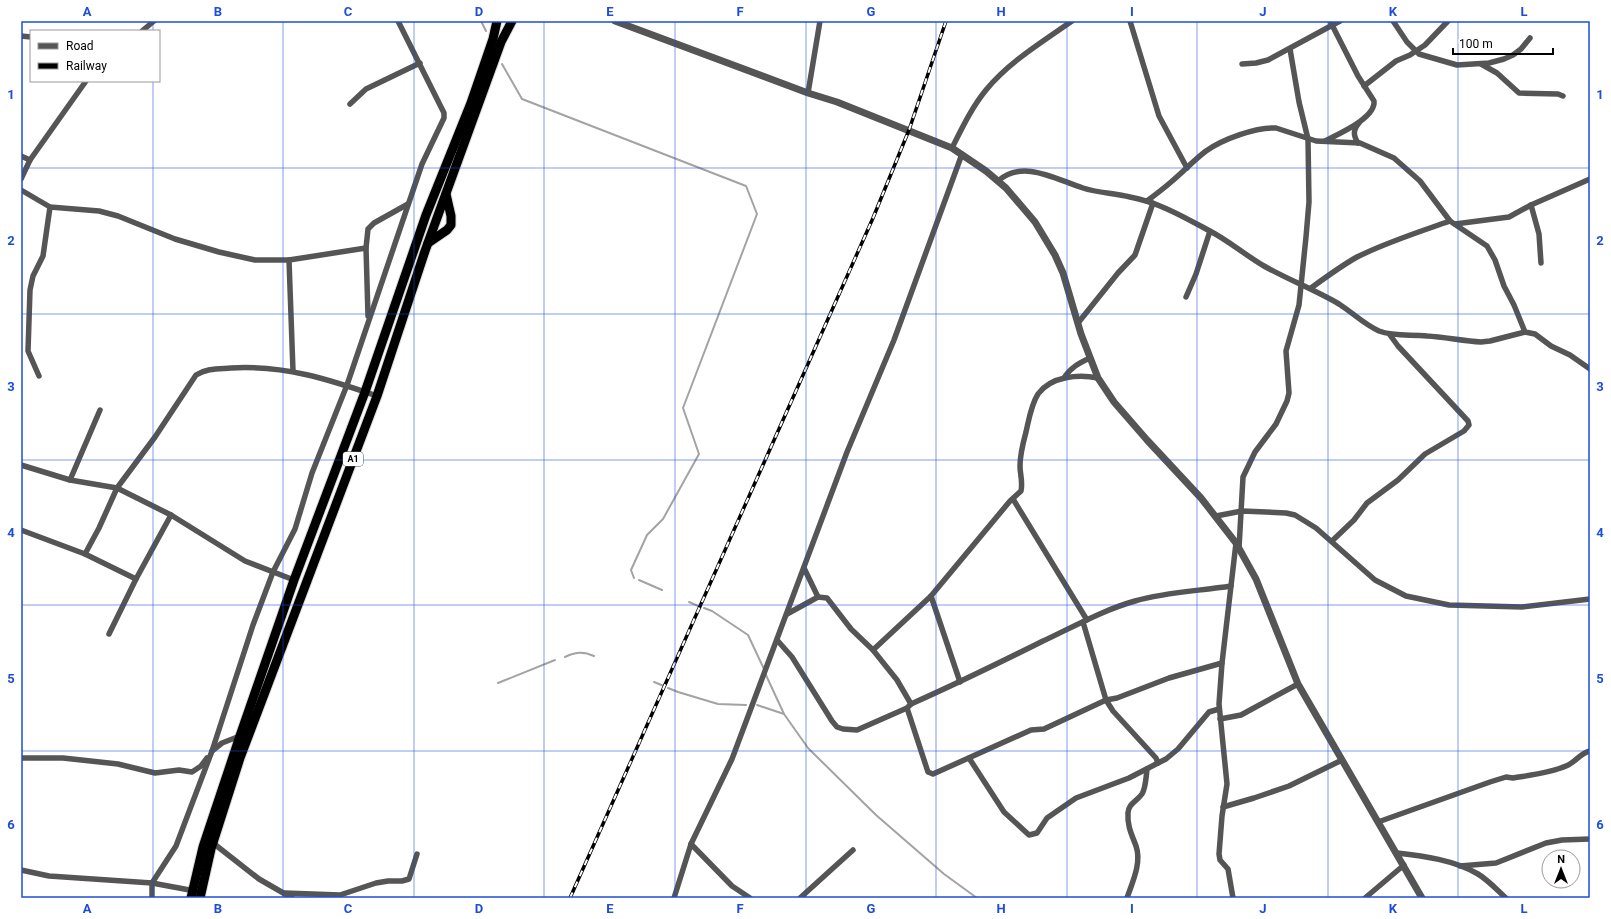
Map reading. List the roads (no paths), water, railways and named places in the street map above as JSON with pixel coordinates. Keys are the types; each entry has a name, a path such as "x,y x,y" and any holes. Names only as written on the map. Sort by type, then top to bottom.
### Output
{"highway":[{"name":"A1","path":"196,895 203,847 240,736 294,580 365,392 426,215 471,103 493,39 497,21"},
{"name":"A1","path":"196,895 240,758 377,396 428,242 501,42 512,21"},
{"path":"428,242 447,230 451,225 451,216 446,194"}],"street":[{"path":"143,30 154,21"},
{"path":"152,898 152,883 176,846 212,751 242,656 273,572 295,529 312,473 347,385 422,164 445,115 398,21"},
{"path":"615,21 808,93 837,102 952,148 998,181 1022,205 1045,238 1063,273 1078,323 1098,378 1114,402 1216,516 1238,546 1256,579 1298,684 1422,898"},
{"path":"808,93 820,21"},
{"path":"952,148 986,90 997,78 1016,61 1072,21"},
{"path":"1130,21 1159,116 1187,168"},
{"path":"1242,64 1268,60 1290,49 1331,23 1340,21"},
{"path":"1393,21 1407,42 1416,52 1457,65 1494,62 1512,55 1521,49 1530,38"},
{"path":"1364,86 1396,61 1416,52 1425,45 1448,21"},
{"path":"1323,142 1362,120 1370,113 1375,105 1331,23"},
{"path":"1232,898 1228,869 1220,860 1219,854 1223,807 1227,784 1219,709 1222,663 1242,511 1241,486 1246,468 1276,424 1287,401 1289,393 1286,351 1302,284 1309,202 1308,138 1299,102 1290,49"},
{"path":"350,104 366,89 420,63"},
{"path":"1480,64 1502,77 1519,93 1558,94 1563,96"},
{"path":"21,179 30,160 85,82"},
{"path":"1358,143 1354,136 1354,131 1362,120"},
{"path":"1078,323 1118,273 1135,255 1150,202 1213,146 1252,131 1276,128 1323,142 1358,143 1394,158 1420,182 1453,222 1487,246 1525,332"},
{"path":"674,898 691,844 732,759 763,679 847,452 894,340 962,154"},
{"path":"21,156 30,160"},
{"path":"998,181 1012,172 1028,171 1041,173 1084,188 1150,202 1210,231 1251,258 1286,278 1311,288 1341,305 1372,328 1390,335 1427,336 1481,342 1525,332 1535,334 1551,346 1570,355 1590,369"},
{"path":"1311,288 1332,272 1358,257 1410,235 1453,222 1508,217 1531,205 1590,179"},
{"path":"21,190 50,207 99,211 118,216 175,239 219,252 255,260 289,260 366,248"},
{"path":"369,320 366,248 368,229 408,204"},
{"path":"1531,205 1539,234 1541,263"},
{"path":"39,376 28,351 30,290 33,276 43,256 50,207"},
{"path":"1186,297 1196,274 1210,231"},
{"path":"289,260 293,371"},
{"path":"1332,541 1354,520 1367,503 1398,480 1425,454 1464,431 1469,425 1468,421 1398,346 1390,335"},
{"path":"1064,378 1076,365 1090,358"},
{"path":"85,554 99,528 117,488 155,437 196,375 210,369 242,368 293,371 347,385 377,396"},
{"path":"873,650 931,596 1012,499 1021,491 1020,466 1031,410 1039,394 1049,384 1064,378 1080,375 1098,378"},
{"path":"70,480 100,410"},
{"path":"21,465 70,480 117,488 171,515 245,561 294,580"},
{"path":"1012,499 1085,621 1106,700 1113,711 1158,763"},
{"path":"1216,516 1242,511 1286,513 1295,515 1316,528 1375,580 1406,596 1449,605 1522,607 1590,599"},
{"path":"109,634 136,579 171,515"},
{"path":"21,530 85,554 136,579"},
{"path":"804,568 818,597"},
{"path":"777,640 792,656 837,727 848,730 857,730 1085,621 1135,601 1231,586"},
{"path":"931,596 960,682"},
{"path":"787,614 818,597 827,598 851,629 873,650 897,680 909,706 928,772 936,773 1031,730 1044,729 1106,700 1117,698 1169,678 1222,663"},
{"path":"1220,719 1241,715 1298,684"},
{"path":"969,758 1004,812 1029,834 1037,833 1047,818 1076,798 1129,778 1166,759 1178,749 1209,712 1219,709"},
{"path":"21,758 63,758 118,764 155,773 179,770 187,772 196,770 212,751 222,743 240,736"},
{"path":"1378,822 1506,777 1513,778 1558,769 1573,763 1582,754 1590,751"},
{"path":"1223,807 1289,786 1342,760"},
{"path":"1127,898 1136,871 1137,855 1136,847 1129,829 1128,809 1142,793 1147,769"},
{"path":"1460,866 1496,864 1546,843 1562,840 1590,839"},
{"path":"213,843 260,879 292,898"},
{"path":"691,844 732,886 750,898"},
{"path":"800,898 853,850"},
{"path":"1397,853 1427,856 1460,866 1478,874 1506,898"},
{"path":"284,893 340,895 376,883 409,879 417,854"},
{"path":"1365,898 1404,865"},
{"path":"21,870 49,876 152,883 196,895"}],"waterway":[{"path":"481,21 486,31"},
{"path":"502,64 522,99 746,186 757,214 683,408 699,454 663,519 647,535 631,570 634,578"},
{"path":"639,580 662,590"},
{"path":"689,602 698,606"},
{"path":"704,608 712,611 748,635 764,669"},
{"path":"565,657 579,653 586,653 594,656"},
{"path":"498,683 555,660"},
{"path":"765,673 784,714 808,748 876,815 944,874 977,898"},
{"path":"654,682 664,686"},
{"path":"668,688 718,704 746,705"},
{"path":"757,705 784,714"}],"railway":[{"path":"570,898 873,218 909,130 946,21"}]}
